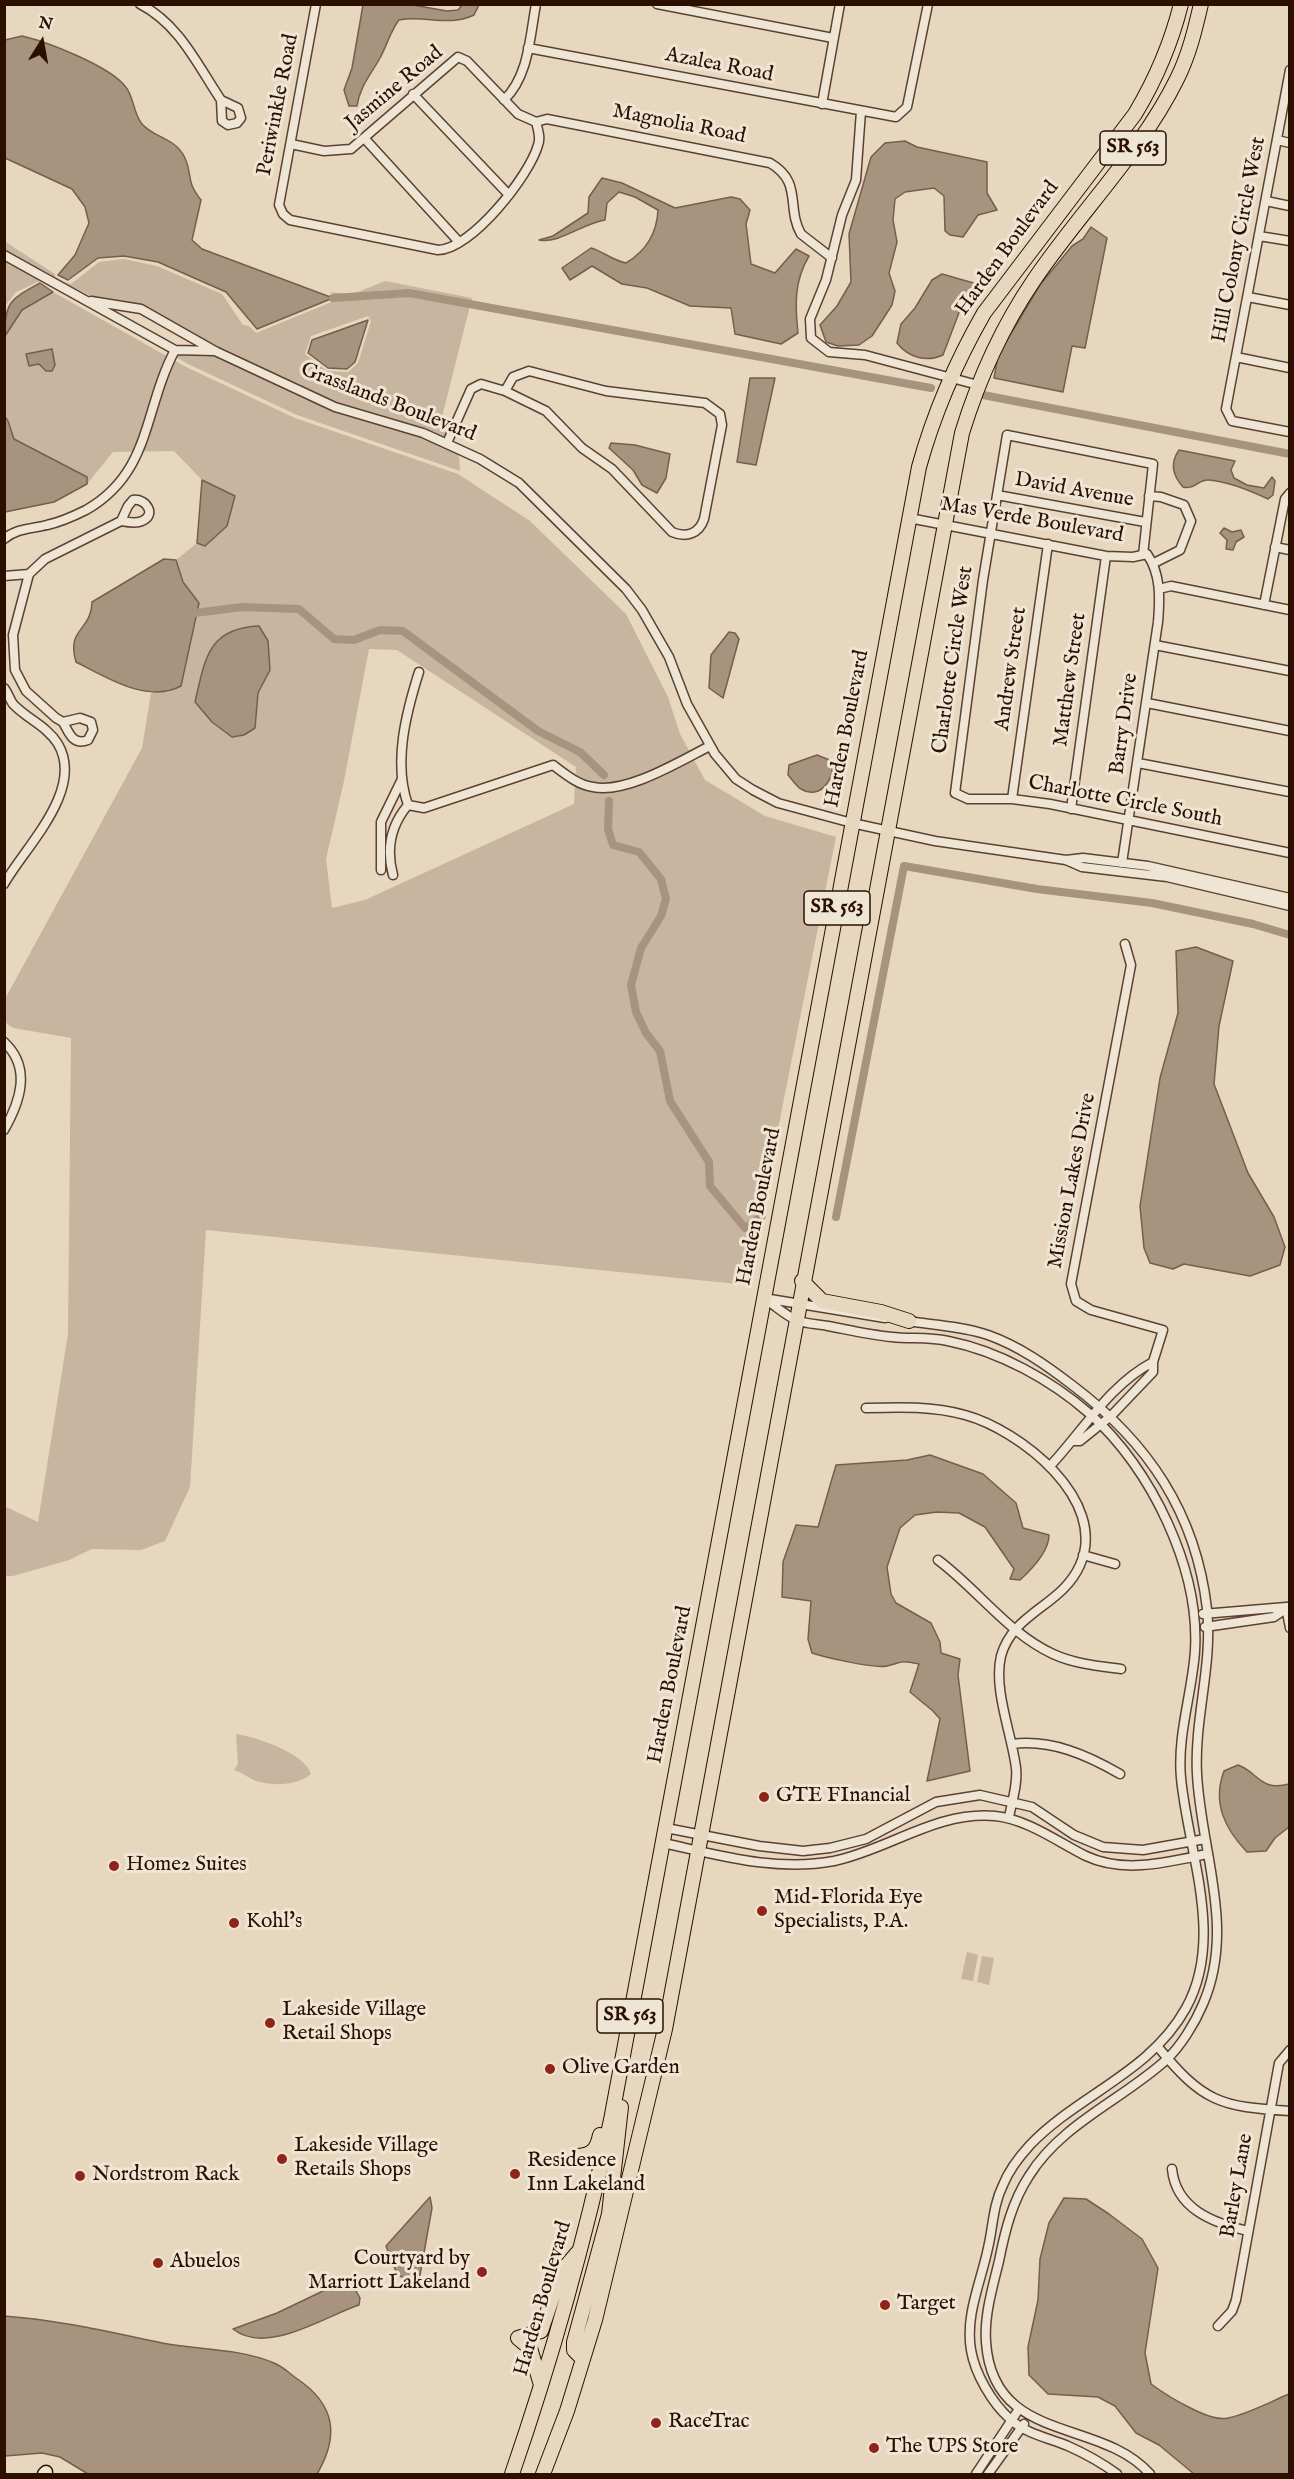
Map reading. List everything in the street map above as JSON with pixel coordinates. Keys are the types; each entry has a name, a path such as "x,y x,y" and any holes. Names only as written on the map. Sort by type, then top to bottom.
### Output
{"main road":[{"name":"Harden Boulevard","path":"512,2475 542,2385 580,2250 597,2182 624,2050 918,467 931,424 951,376 984,313 1135,114 1152,85 1172,39 1181,4"},
{"name":"Harden Boulevard","path":"543,2475 583,2359 651,2097 962,432 990,355 1034,280 1126,157 1177,79 1192,40 1201,4"},
{"path":"1126,157 1120,149 1121,144 1135,114"},
{"path":"802,1281 822,1301 881,1312 909,1321"},
{"path":"583,2359 574,2349 573,2342 609,2214 622,2095 636,2021 635,1989"},
{"path":"597,2182 590,2166 579,2156 596,2149 614,2067 624,2050"},
{"path":"542,2385 531,2348 518,2338 541,2331 561,2272 580,2250"},
{"path":"548,2475 552,2452"}],"street":[{"path":"140,4 159,14 181,37 221,100"},
{"name":"Periwinkle Road","path":"316,4 279,205 282,212 290,220 438,250 459,242"},
{"path":"504,100 521,78 536,4"},
{"path":"657,4 833,39"},
{"path":"822,104 840,4"},
{"name":"Azalea Road","path":"528,48 889,117 902,114 907,107 928,4"},
{"name":"Jasmine Road","path":"291,144 339,152 351,149 458,57 467,61 519,114 536,122"},
{"name":"Hill Colony Circle West","path":"1289,76 1226,409 1232,421 1290,432"},
{"path":"413,94 509,195"},
{"path":"861,111 856,180 842,215 826,280 808,325 816,344 829,352 865,355 978,385"},
{"name":"Magnolia Road","path":"536,122 547,119 770,163 782,172 790,184 801,234 832,258"},
{"path":"365,139 459,242 489,218 524,175 538,145 536,122"},
{"path":"1277,140 1290,142"},
{"path":"1266,201 1290,206"},
{"path":"1259,236 1290,241"},
{"name":"Grasslands Boulevard","path":"4,255 91,301 115,318 175,350 215,351"},
{"path":"1248,297 1290,305"},
{"name":"Grasslands Boulevard","path":"91,301 141,309 215,351 335,407 423,433 447,443 519,483 626,589 642,610 669,657 687,704 710,746 736,779 753,790 778,802 852,823 935,841 1066,860"},
{"path":"4,539 16,530 46,526 74,516 99,502 119,485 140,450 164,375 175,350"},
{"path":"1236,357 1290,368"},
{"path":"447,443 471,388 482,384 505,391 546,411 582,448 612,469 672,532 685,536 692,534 702,524 722,424 720,414 714,408 705,403 579,386 529,370 513,377 505,391"},
{"name":"Charlotte Circle West","path":"955,793 963,717 1007,435 1153,464 1149,496"},
{"path":"1264,605 1285,499 1290,493"},
{"name":"David Avenue","path":"997,495 1145,522"},
{"path":"1143,555 1149,496 1161,497 1185,505 1191,521 1180,550 1154,563 1159,589 1171,586 1290,610"},
{"name":"Mas Verde Boulevard","path":"909,518 1106,556 1147,554 1154,563"},
{"path":"63,722 26,691 15,670 13,635 28,574 45,559 121,522"},
{"name":"Andrew Street","path":"1012,799 1048,544"},
{"path":"1275,547 1290,550"},
{"name":"Matthew Street","path":"1071,809 1106,556"},
{"path":"4,576 28,574"},
{"name":"Barry Drive","path":"1122,864 1155,645 1159,589"},
{"path":"1155,645 1290,670"},
{"path":"393,875 389,852 395,823 408,805 402,779 404,736 409,703 419,672"},
{"path":"4,688 8,705 48,731 59,746 63,762 63,780 51,815 4,884"},
{"path":"1147,704 1290,731"},
{"path":"408,805 424,808 553,765 573,780 594,788 617,786 655,773 710,746"},
{"path":"1138,763 1290,792"},
{"path":"381,870 381,822 402,779"},
{"name":"Charlotte Circle South","path":"955,793 968,800 1012,799 1071,809 1290,853"},
{"path":"1066,860 1083,858 1186,873 1290,898"},
{"path":"1066,860 1082,867 1210,885 1290,906"},
{"path":"4,864 13,868"},
{"name":"Mission Lakes Drive","path":"1074,1441 1080,1441 1111,1416 1153,1372 1153,1362 1163,1330 1091,1310 1076,1301 1071,1284 1131,965 1125,944"},
{"path":"4,1042 16,1059 22,1076 21,1095 4,1130"},
{"path":"764,1299 867,1317 967,1329 994,1337 1036,1359 1101,1407 1148,1456 1172,1496 1193,1543 1208,1627 1205,1690 1196,1760 1207,1854 1217,1913 1218,1950 1203,2003 1195,2020 1168,2059 1056,2144 1030,2173 1015,2200 1006,2230 986,2325 986,2344 996,2380 1019,2409 1054,2428 1115,2447 1135,2459 1150,2475"},
{"path":"764,1299 796,1320 873,1335 934,1339 970,1347 1020,1367 1064,1394 1091,1415 1127,1456 1154,1497 1184,1563 1191,1588 1196,1628 1190,1690 1180,1749 1181,1779 1203,1915 1200,1967 1188,2005 1158,2047 1140,2064 1045,2131 1012,2166 1001,2189 984,2268 974,2300 969,2334 971,2353 986,2390 1011,2420 1093,2458 1117,2475"},
{"name":"Mission Lakes Drive","path":"1050,1466 1074,1441 1091,1415 1131,1375 1153,1362"},
{"path":"1123,1384 1133,1393"},
{"path":"866,1408 919,1408 968,1416 1002,1430 1050,1466 1078,1508 1085,1538 1083,1555 1067,1586 1047,1604 1023,1618 1002,1654 999,1673 1017,1770 1009,1817"},
{"path":"1083,1555 1115,1564"},
{"path":"938,1560 961,1577 1027,1639 1053,1654 1083,1664 1121,1669"},
{"path":"1194,1615 1288,1606"},
{"path":"1196,1628 1252,1622 1274,1617 1288,1606"},
{"path":"1288,1606 1290,1628"},
{"path":"1248,1609 1252,1622"},
{"path":"1012,1744 1035,1742 1065,1749 1088,1757 1120,1774"},
{"path":"666,1828 783,1850 830,1848 867,1839 936,1802 981,1796 1032,1807 1074,1835 1103,1847 1143,1850 1205,1839"},
{"path":"663,1843 754,1863 809,1863 853,1856 950,1818 964,1815 1009,1817 1088,1857 1116,1865 1132,1866 1207,1854"},
{"path":"1158,2047 1191,2083 1213,2099 1238,2107 1290,2111"},
{"name":"Barley Lane","path":"1218,2326 1232,2311 1236,2300 1279,2063 1290,2050"},
{"path":"1172,2169 1176,2191 1191,2206 1219,2223 1248,2231"},
{"path":"976,2475 1019,2409"},
{"path":"988,2475 1029,2416"}],"shaded area":[{"path":"363,5 413,5 447,11 458,10 462,5 479,5 474,15 456,20 399,20 363,87 357,106 349,106 344,90 352,68"},
{"path":"22,36 77,56 117,78 128,90 142,124 181,151 193,187 201,200 192,240 202,249 333,298 257,329 226,292 158,262 124,256 98,258 68,280 58,275 75,255 89,223 85,207 72,189 5,158 5,40"},
{"path":"905,141 917,147 987,162 987,193 997,210 978,215 963,237 950,235 945,231 944,196 934,188 905,192 895,199 893,220 897,242 889,273 895,291 892,305 872,336 859,345 838,346 826,342 820,325 837,306 851,282 849,234 871,157 885,143"},
{"path":"602,178 622,183 675,208 731,197 740,199 750,210 746,224 751,264 775,273 796,249 809,256 798,284 796,313 798,333 781,344 735,334 731,308 690,306 647,288 622,284 592,266 570,280 562,268 591,248 626,263 645,247 653,234 658,210 635,197 619,192 607,203 605,220 554,239 539,240 553,236 588,213 589,197"},
{"path":"1091,227 1107,238 1085,348 1072,346 1063,392 994,378 998,355 1040,285 1072,246 1083,239"},
{"path":"4,241 55,274 55,277 5,250"},
{"path":"124,259 157,266 222,294 243,325 249,326 256,333 334,301 336,295 329,292 353,294 385,281 472,298 441,421 449,426 445,438 424,428 337,403 217,347 143,306 93,297 63,282 71,284 99,262","holes":["368,316 371,321 358,363 348,372 327,371 305,354 311,336"]},
{"path":"5,260 86,303 169,353 42,280 16,292 5,306"},
{"path":"942,274 977,284 960,310 943,355 930,358 918,357 906,352 897,343 901,324 915,308 932,280"},
{"path":"40,283 53,292 22,310 5,336 6,316 11,303 22,293"},
{"path":"53,292 186,367 295,418 458,474 530,521 626,614 668,697 680,734 705,780 765,816 836,837 747,1285 206,1230 190,1487 165,1541 141,1550 92,1549 69,1560 13,1576 5,1576 4,1506 38,1522 68,1334 71,1038 13,1028 5,1022 5,999 142,748 151,693 170,692 199,603 183,582 176,560 197,543 205,546 235,496 202,480 174,451 113,452 87,484 54,502 5,512 5,336 22,310","holes":["369,649 397,650 576,767 574,804 365,900 332,908 326,859 344,781"]},
{"path":"368,320 355,362 347,369 328,368 308,353 312,340"},
{"path":"52,349 55,365 52,371 46,371 39,364 29,366 26,354"},
{"path":"177,354 214,356 334,411 422,437 459,454 460,471 297,415 188,364 176,357"},
{"path":"750,378 775,378 756,465 737,462"},
{"path":"5,417 14,439 87,477 87,484 54,502 5,512"},
{"path":"611,443 635,445 670,454 666,478 657,493 642,485 633,470 609,448"},
{"path":"1179,450 1235,461 1231,470 1234,478 1247,485 1264,488 1272,477 1275,481 1273,495 1268,499 1239,487 1209,480 1191,487 1183,487 1176,478 1173,464"},
{"path":"202,480 235,496 227,526 205,546 197,543"},
{"path":"1224,528 1232,532 1241,530 1244,537 1236,542 1233,550 1226,549 1227,540 1220,533"},
{"path":"164,559 176,560 183,582 199,603 181,686 168,691 141,690 113,681 76,662 74,642 88,619 92,602"},
{"path":"259,626 268,641 270,670 258,693 255,728 244,735 232,737 212,722 195,702 202,672 206,660 219,640 242,628"},
{"path":"729,632 735,633 739,639 723,698 709,688 711,655"},
{"path":"817,755 832,761 832,774 820,790 808,792 799,788 788,775 789,765"},
{"path":"1196,947 1233,961 1219,1026 1214,1084 1248,1173 1274,1217 1285,1247 1280,1265 1250,1276 1184,1264 1173,1269 1150,1263 1144,1248 1140,1206 1160,1078 1178,1013 1176,951"},
{"path":"930,1455 983,1474 1016,1503 1023,1528 1049,1535 1043,1554 1020,1580 1010,1579 1014,1569 985,1527 959,1513 937,1512 915,1515 900,1528 887,1567 891,1594 896,1603 931,1623 940,1642 941,1653 960,1659 958,1675 970,1771 927,1781 940,1719 910,1692 919,1664 904,1662 887,1666 872,1666 812,1653 808,1639 811,1601 782,1597 783,1562 796,1525 818,1527 836,1465 907,1460"},
{"path":"236,1734 279,1747 300,1759 311,1774 292,1783 270,1784 256,1781 234,1770 238,1764"},
{"path":"1238,1765 1265,1783 1279,1786 1289,1784 1289,1827 1275,1838 1266,1851 1247,1852 1232,1834 1223,1815 1219,1794 1224,1771"},
{"path":"967,1952 978,1955 973,1981 961,1979"},
{"path":"982,1956 994,1958 989,1985 977,1982"},
{"path":"430,2197 432,2208 420,2275 406,2279 397,2273 386,2246"},
{"path":"1064,2198 1086,2199 1109,2214 1142,2239 1158,2268 1145,2353 1151,2384 1188,2407 1220,2418 1243,2414 1289,2394 1289,2474 1194,2474 1159,2445 1136,2433 1115,2406 1098,2397 1048,2394 1029,2375 1028,2347 1038,2300 1040,2259 1049,2223"},
{"path":"346,2280 351,2282 360,2298 359,2305 279,2336 262,2338 247,2336 233,2329 277,2313"},
{"path":"4,2316 64,2323 176,2345 233,2352 277,2364 309,2388 326,2410 331,2433 324,2460 317,2474 88,2474 60,2457 42,2453 5,2456"}],"waterway":[{"path":"333,298 409,293 931,388"},
{"path":"983,395 1290,454"},
{"path":"195,613 242,607 299,609 334,639 354,640 380,630 403,631 538,731 580,752 604,775"},
{"path":"609,801 608,829 613,845 639,852 661,879 666,899 661,916 641,948 631,985 636,1012 646,1033 660,1051 670,1101 709,1162 710,1186 745,1228 762,1216"},
{"path":"836,1217 904,866 1037,889 1152,903 1253,924 1290,935"}],"place":[{"name":"GTE FInancial","path":"764,1797"},
{"name":"Home2 Suites","path":"114,1866"},
{"name":"Mid-Florida Eye Specialists, P.A.","path":"762,1911"},
{"name":"Kohl's","path":"234,1923"},
{"name":"Lakeside Village Retail Shops","path":"270,2023"},
{"name":"Olive Garden","path":"550,2069"},
{"name":"Lakeside Village Retails Shops","path":"282,2159"},
{"name":"Residence Inn Lakeland","path":"515,2174"},
{"name":"Nordstrom Rack","path":"80,2176"},
{"name":"Abuelos","path":"158,2263"},
{"name":"Courtyard by Marriott Lakeland","path":"482,2272"},
{"name":"Target","path":"885,2305"},
{"name":"RaceTrac","path":"656,2423"},
{"name":"The UPS Store","path":"874,2448"}]}
